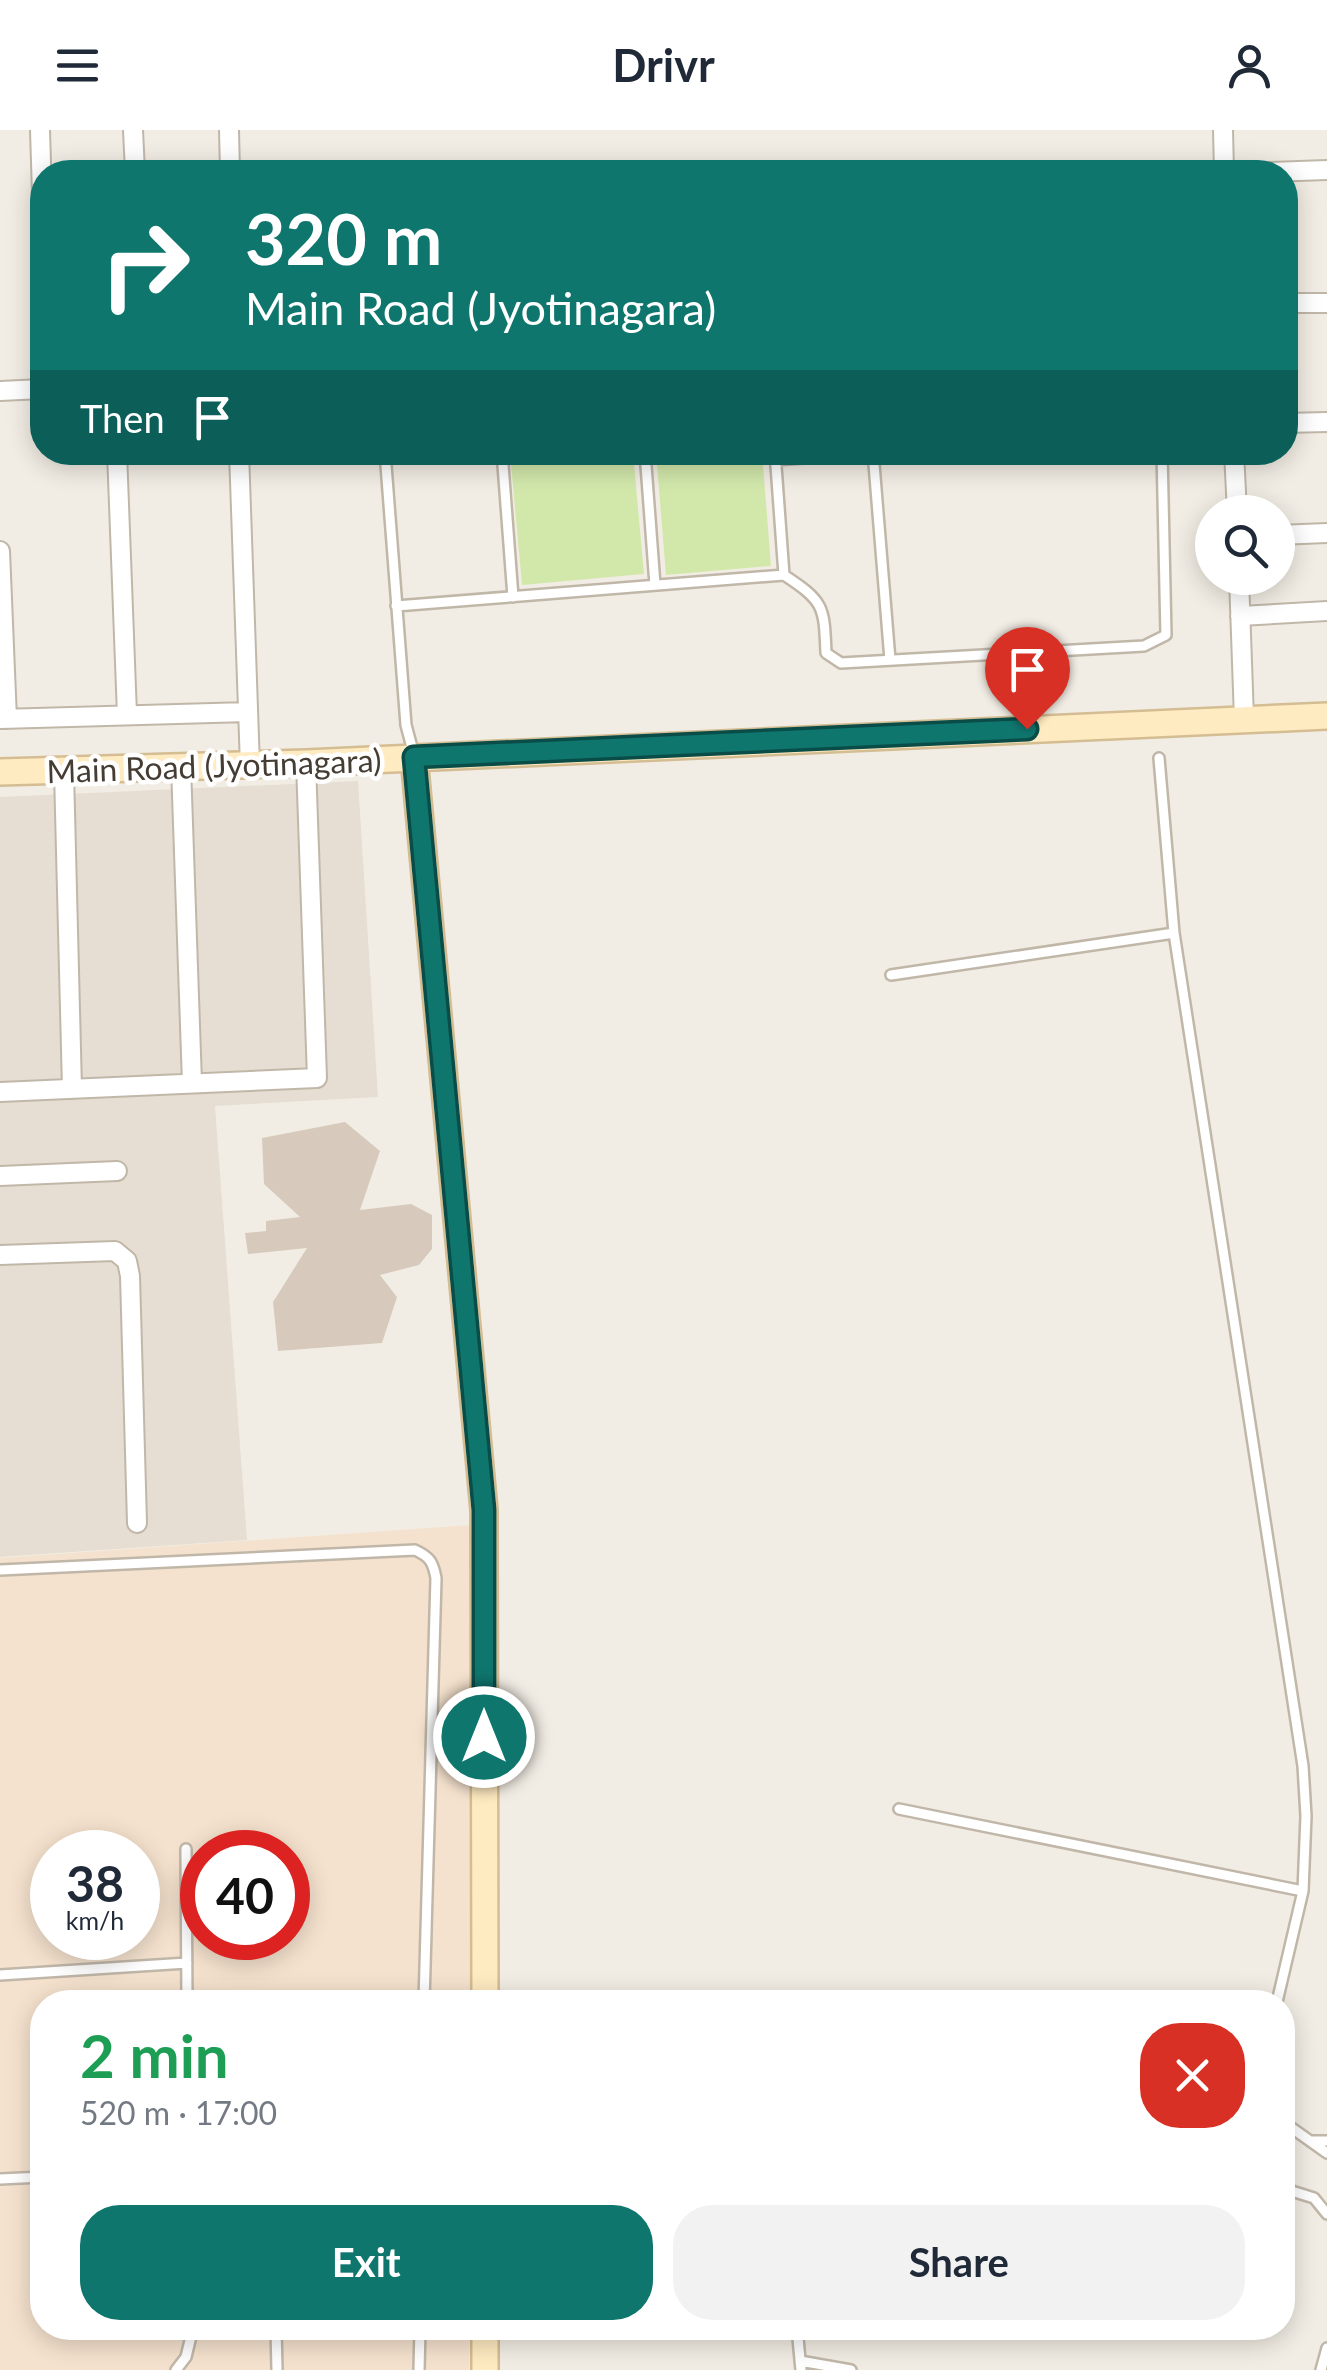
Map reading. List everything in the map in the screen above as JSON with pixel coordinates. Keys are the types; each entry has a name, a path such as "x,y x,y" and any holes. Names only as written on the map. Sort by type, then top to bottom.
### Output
{"street":[{"path":"40,130 41,160"},
{"path":"132,130 133,160"},
{"path":"229,130 230,160"},
{"path":"1223,130 1224,160"},
{"path":"1298,171 1327,170"},
{"path":"1298,303 1327,303"},
{"path":"0,392 30,390"},
{"path":"1298,422 1327,422"},
{"path":"116,465 126,716"},
{"path":"239,465 250,766"},
{"path":"1235,465 1236,495"},
{"path":"1295,534 1327,533"},
{"path":"0,551 4,719 248,712"},
{"path":"1239,595 1244,719"},
{"path":"1240,616 1327,611"},
{"name":"Main Road (Jyotinagara)","path":"0,772 306,764 1327,716"},
{"path":"414,757 484,1510 484,1990"},
{"path":"0,1092 316,1078 306,764"},
{"path":"181,766 192,1084"},
{"path":"64,772 72,1089"},
{"path":"0,1176 117,1170"},
{"path":"0,1255 115,1251 126,1261 130,1276 137,1523"},
{"path":"485,2340 485,2370"}],"lane":[{"path":"386,465 406,725 414,757"},
{"path":"503,465 513,597"},
{"path":"645,465 655,585"},
{"path":"776,465 784,576"},
{"path":"874,465 890,660"},
{"path":"396,606 784,576 806,589 820,606 825,616 826,653 841,662 1144,646 1166,635 1162,465"},
{"path":"1159,758 1174,932 1303,1766 1304,1891 1279,1990"},
{"path":"891,976 1174,932"},
{"path":"0,1570 415,1550 428,1556 436,1578 424,1990"},
{"path":"899,1809 1304,1891"},
{"path":"187,1960 187,1990"},
{"path":"0,1975 187,1963"},
{"path":"1295,2130 1327,2153"},
{"path":"1312,2142 1327,2140"},
{"path":"0,2179 30,2178"},
{"path":"1295,2192 1314,2198 1327,2214"},
{"path":"176,2370 186,2357 190,2340"},
{"path":"276,2340 277,2370"},
{"path":"419,2370 420,2340"},
{"path":"798,2340 800,2366 851,2370"},
{"path":"1321,2370 1327,2348"}],"shaded area":[{"path":"358,781 378,1097 215,1106 247,1540 0,1557 0,797"},
{"path":"471,1525 473,1990 30,1990 30,2340 470,2340 469,2370 0,2370 0,1558"}],"green space":[{"path":"511,465 634,465 644,574 522,585"},
{"path":"657,465 763,465 771,566 666,575"}],"building":[{"path":"345,1122 380,1151 360,1210 411,1204 432,1215 432,1249 419,1265 380,1275 397,1297 382,1343 278,1351 273,1302 307,1248 248,1254 245,1233 266,1231 266,1221 300,1217 264,1184 262,1138"}],"route":[{"path":"484,1737 484,1510 414,757 1027,729"}]}
